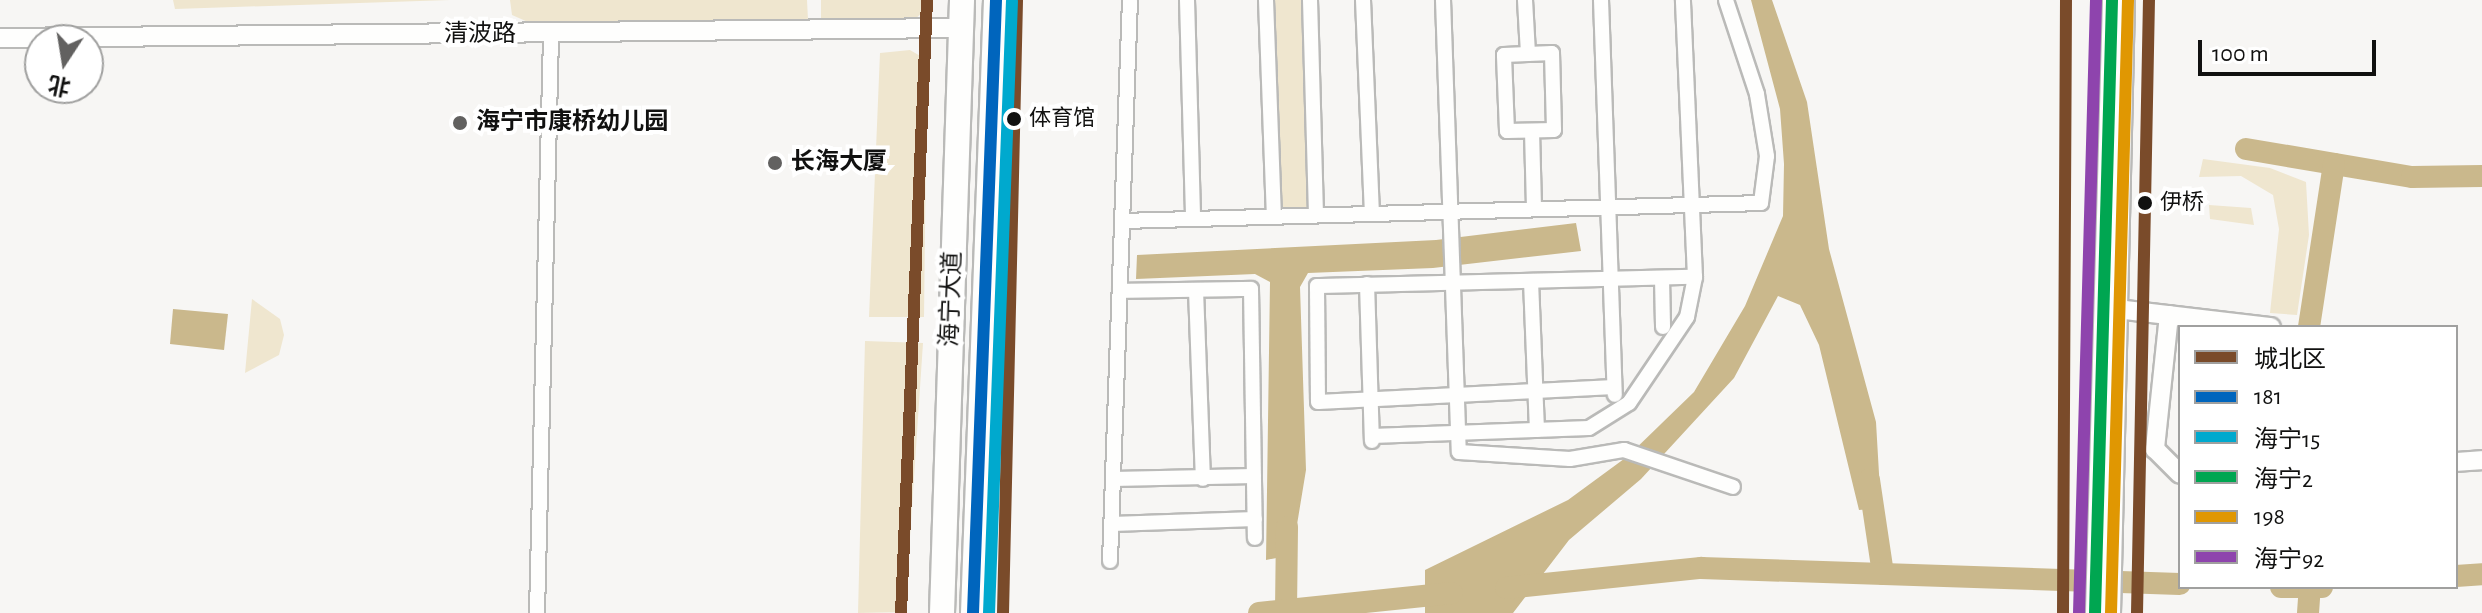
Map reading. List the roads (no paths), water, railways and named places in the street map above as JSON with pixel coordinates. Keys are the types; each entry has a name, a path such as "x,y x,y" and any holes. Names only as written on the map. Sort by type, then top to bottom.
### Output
{"highway":[{"name":"海宁大道","path":"942,605 962,0"},
{"name":"海宁大道","path":"973,604 996,0"}],"street":[{"path":"1110,561 1130,0"},
{"path":"1187,0 1193,219"},
{"path":"1266,0 1274,217"},
{"path":"1310,0 1316,215"},
{"path":"1363,0 1372,214"},
{"path":"1443,0 1459,452 1570,459 1624,450 1733,487"},
{"path":"1525,0 1528,54"},
{"path":"1601,0 1615,406"},
{"path":"1367,284 1372,438 1589,428 1615,406 1629,403 1687,317 1695,277 1683,0"},
{"path":"1122,221 1372,214 1451,218 1534,209 1761,203 1767,156 1757,94 1726,0"},
{"path":"2111,613 2107,468 2112,0"},
{"path":"2095,613 2117,309 2125,0"},
{"name":"清波路","path":"0,38 961,28"},
{"path":"537,613 551,34"},
{"path":"1552,53 1554,130 1507,131 1504,55 1528,54 1552,53"},
{"path":"1532,131 1534,209"},
{"path":"1614,387 1318,402 1317,286 1695,277"},
{"path":"1662,278 1663,327"},
{"path":"1531,281 1537,430"},
{"path":"1120,291 1251,289 1255,538"},
{"path":"1196,290 1203,477"},
{"path":"2117,309 2254,325"},
{"path":"2169,315 2155,449 2178,472"},
{"path":"2458,462 2482,460"},
{"path":"1113,479 1254,476"},
{"path":"1112,524 1255,519"}],"waterway":[{"path":"2246,149 2412,177 2482,176"},
{"path":"2309,325 2334,164"},
{"path":"1869,480 1883,574"},
{"path":"1286,610 1287,527"},
{"path":"1506,588 1701,568 2178,584"},
{"path":"2458,576 2482,574"},
{"path":"2308,613 2310,589"},
{"path":"1259,613 1452,593"}],"place":[{"name":"体育馆","path":"1014,119"},
{"name":"海宁市康桥幼儿园","path":"460,123"},
{"name":"长海大厦","path":"775,163"},
{"name":"伊桥","path":"2145,203"}]}
